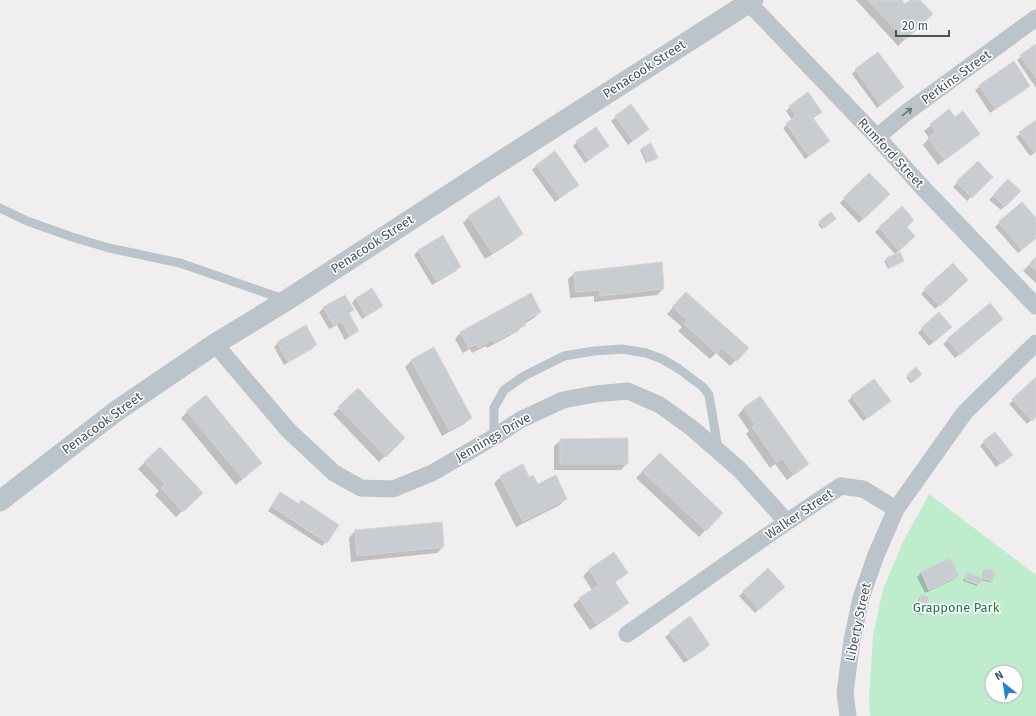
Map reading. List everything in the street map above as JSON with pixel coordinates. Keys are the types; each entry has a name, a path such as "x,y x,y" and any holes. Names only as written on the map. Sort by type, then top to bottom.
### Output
{"street":[{"name":"Rumford Street","path":"749,1 878,137 923,188 1036,306"},
{"name":"Penacook Street","path":"0,501 115,412 215,344 287,300 749,1"},
{"name":"Perkins Street","path":"878,137 907,112 1036,18"},
{"path":"896,509 965,412 1036,343"},
{"name":"Jennings Drive","path":"215,344 288,430 334,473 361,488 394,488 432,473 520,420 563,400 595,394 628,391 660,404 693,429 740,470 786,521"},
{"name":"Walker Street","path":"627,634 786,521 841,486 863,489 896,509"},
{"name":"Liberty Street","path":"848,716 845,693 852,640 861,598 876,555 896,509"}],"lane":[{"path":"0,208 72,237 110,248 180,263 287,300"},
{"path":"494,437 494,408 504,390 524,376 564,356 594,351 622,349 648,354 662,359 679,369 703,387 710,402 718,450"}],"green space":[{"name":"Grappone Park","path":"929,494 1036,575 1036,716 870,716 869,698 873,635 883,589 903,542"}],"building":[{"path":"868,0 902,0 905,4 910,0 920,0 933,14 905,40"},
{"path":"1036,44 1036,78 1020,55"},
{"path":"878,52 904,87 881,105 855,69"},
{"path":"1014,61 1030,86 995,109 979,85"},
{"path":"808,92 822,112 813,118 830,141 809,156 786,123 796,116 789,106"},
{"path":"631,104 649,129 633,141 615,116"},
{"path":"949,109 955,117 963,111 980,134 945,160 928,138 936,132 930,124"},
{"path":"1036,120 1036,152 1034,153 1019,132"},
{"path":"596,127 609,146 589,160 576,141"},
{"path":"651,143 658,158 648,162 642,148"},
{"path":"555,151 579,185 560,198 536,165"},
{"path":"978,161 993,177 972,198 956,182"},
{"path":"869,173 890,194 864,219 843,198"},
{"path":"1008,179 1021,191 1005,207 993,195"},
{"path":"499,196 523,234 492,253 468,216"},
{"path":"1022,202 1036,218 1036,238 1022,250 998,222"},
{"path":"902,206 914,220 907,227 915,236 899,251 879,227"},
{"path":"831,212 836,219 824,228 819,221"},
{"path":"443,235 461,267 436,281 418,250"},
{"path":"900,252 904,261 890,268 886,258"},
{"path":"1036,257 1036,271 1029,264"},
{"path":"662,262 664,289 600,296 600,290 576,292 574,272"},
{"path":"953,263 968,280 940,306 924,289"},
{"path":"372,288 383,306 366,316 356,298"},
{"path":"686,292 749,348 737,361 722,348 717,354 684,324 687,320 672,307"},
{"path":"531,293 541,312 524,321 526,325 494,342 492,340 478,348 476,344 469,348 460,332"},
{"path":"345,295 354,310 349,313 359,331 350,336 341,321 334,326 323,307"},
{"path":"990,303 1003,319 960,355 947,339"},
{"path":"939,312 952,327 934,342 921,328"},
{"path":"306,325 317,345 288,362 277,342"},
{"path":"434,347 472,418 449,430 411,360"},
{"path":"916,367 922,374 913,382 907,375"},
{"path":"1036,377 1036,417 1032,421 1012,399"},
{"path":"874,379 891,401 868,418 851,396"},
{"path":"358,388 405,438 386,457 338,407"},
{"path":"206,395 262,463 243,479 186,411"},
{"path":"760,396 809,464 794,475 782,458 777,462 752,427 755,424 743,408"},
{"path":"995,432 1013,455 1001,464 983,441"},
{"path":"628,438 628,464 560,464 560,439"},
{"path":"160,447 203,493 183,512 161,488 165,484 144,462"},
{"path":"660,453 723,513 706,531 642,471"},
{"path":"523,464 529,477 533,475 538,484 556,475 567,499 523,521 500,476"},
{"path":"280,492 299,504 301,500 339,525 327,543 271,506"},
{"path":"442,522 444,547 357,556 355,530"},
{"path":"614,552 628,573 615,582 629,603 596,624 579,598 599,585 589,569"},
{"path":"950,558 959,576 929,590 921,572"},
{"path":"768,568 785,587 759,610 743,591"},
{"path":"985,569 995,571 993,581 983,579"},
{"path":"967,572 982,578 980,585 965,580"},
{"path":"921,595 929,597 924,614 917,612"},
{"path":"690,616 710,645 689,660 669,632"}]}
